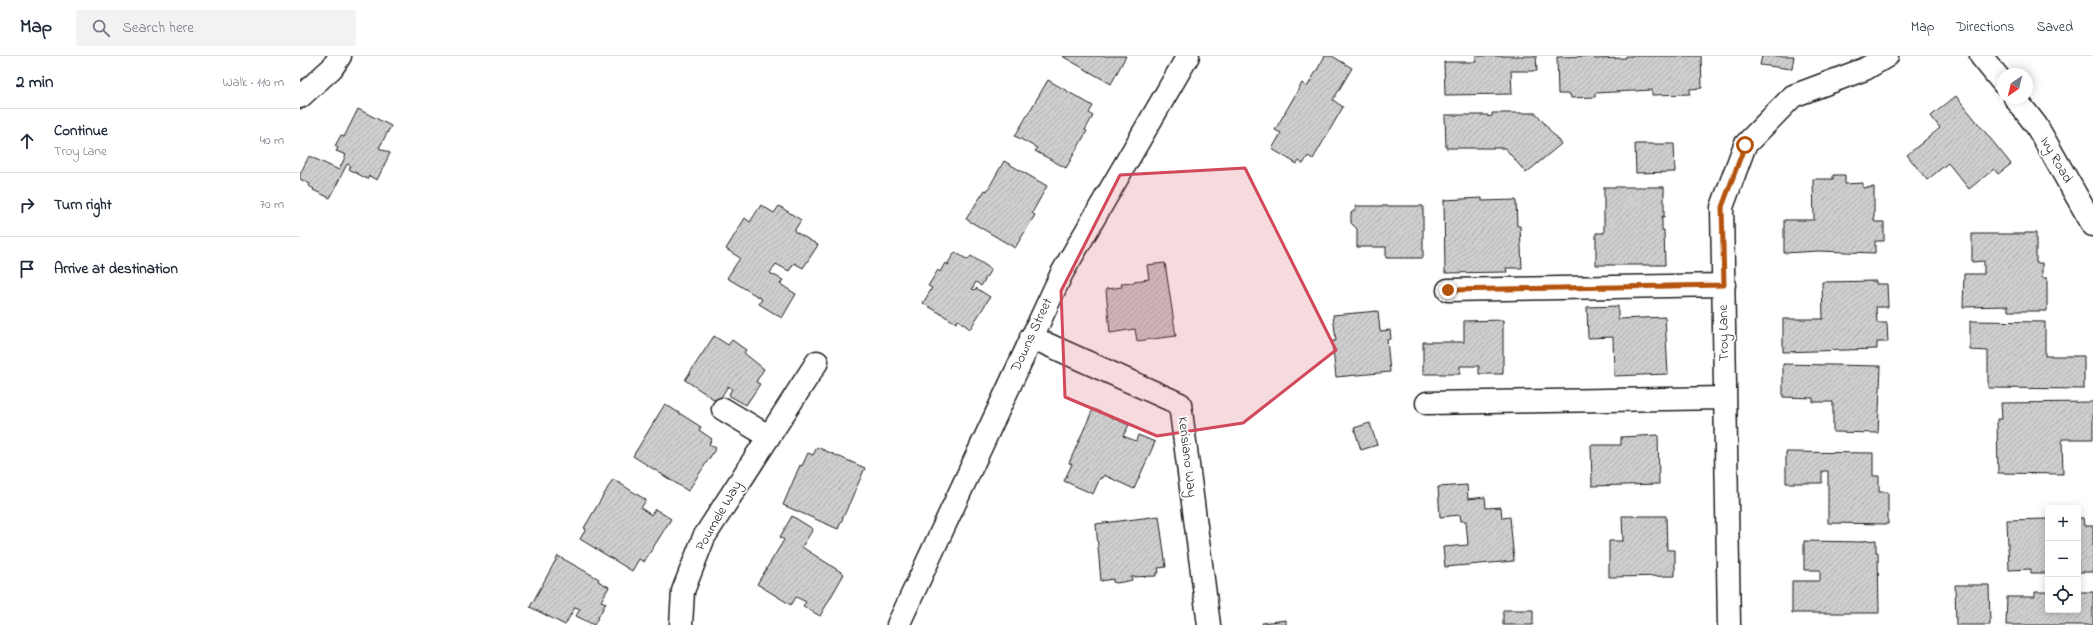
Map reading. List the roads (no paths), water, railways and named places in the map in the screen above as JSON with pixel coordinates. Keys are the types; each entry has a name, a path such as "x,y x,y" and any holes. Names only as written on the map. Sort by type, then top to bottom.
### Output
{"street":[{"path":"300,97 332,68 340,56"},
{"name":"Downs Street","path":"898,625 1062,273 1188,56"},
{"name":"Troy Lane","path":"1729,625 1722,207 1745,145 1793,96 1865,69 1887,56"},
{"path":"1981,56 1997,76"},
{"name":"Ivy Road","path":"2020,104 2036,125 2093,225"},
{"path":"1448,290 1724,285"},
{"name":"Kerisiano Way","path":"1031,337 1180,404 1209,625"},
{"name":"Poumele Way","path":"681,625 683,591 704,537 817,362"},
{"path":"1427,403 1725,398"},
{"path":"723,409 768,436"}]}
